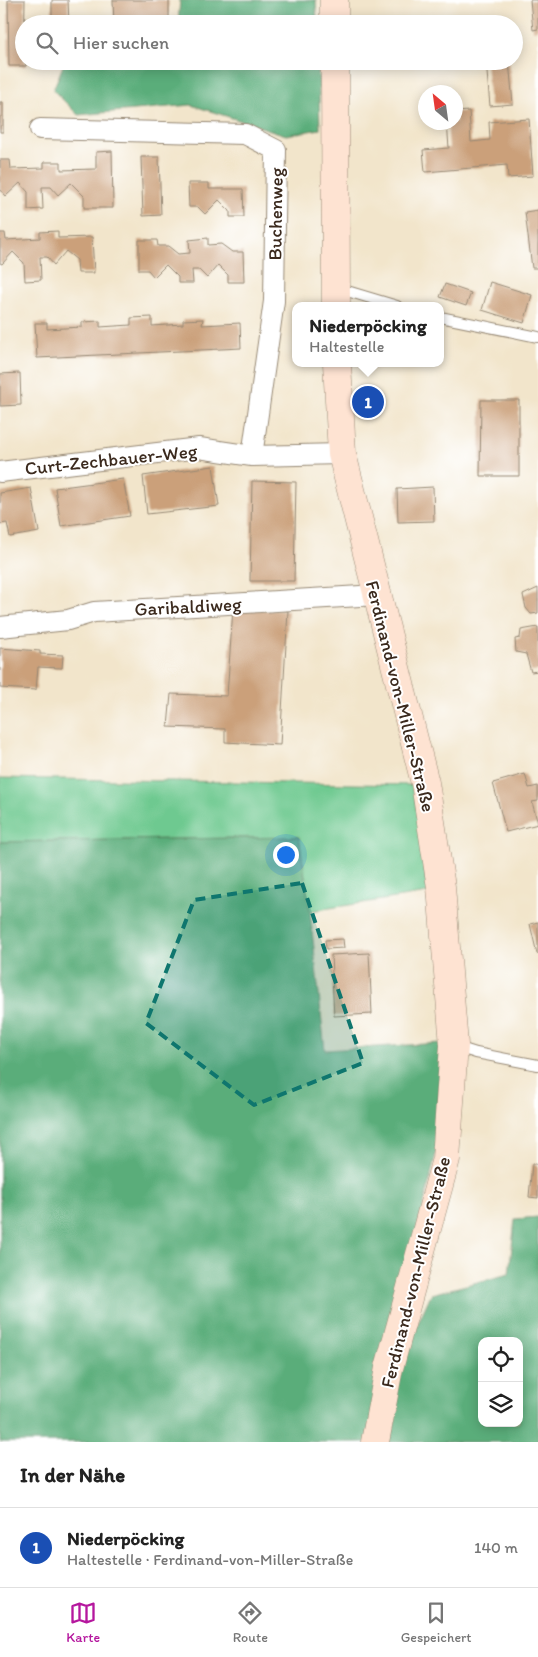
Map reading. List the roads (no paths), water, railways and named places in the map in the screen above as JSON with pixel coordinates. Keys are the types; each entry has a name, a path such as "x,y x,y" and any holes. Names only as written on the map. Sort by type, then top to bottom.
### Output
{"main road":[{"path":"334,0 334,15"},
{"path":"335,70 336,297"},
{"name":"Ferdinand-von-Miller-Straße","path":"337,367 342,454 377,595 403,688 425,784 441,888 454,1045 446,1159 389,1368 375,1442"}],"street":[{"name":"Buchenweg","path":"40,129 245,134 276,150 274,302 252,456"},
{"name":"Curt-Zechbauer-Weg","path":"0,472 199,448 252,456 342,454"},
{"name":"Garibaldiweg","path":"0,627 68,620 94,612 377,595"}],"lane":[{"path":"336,297 370,302"},
{"path":"444,318 538,337"},
{"path":"454,1045 476,1053 538,1065"}],"place":[{"name":"Niederpöcking","path":"368,402"}]}
